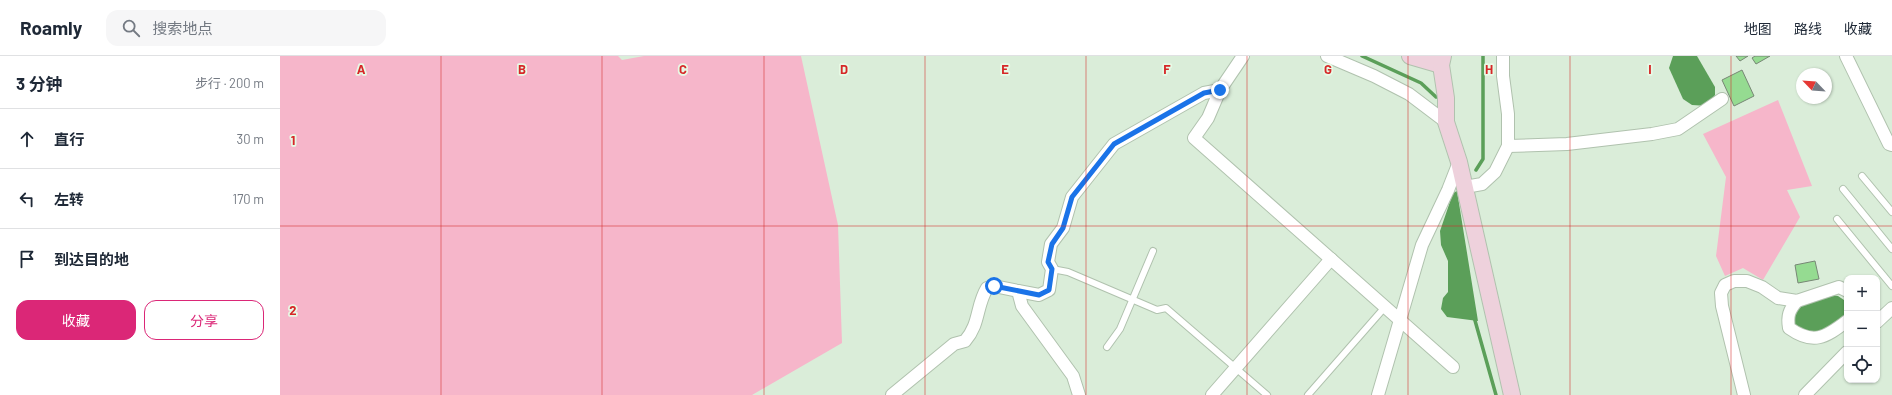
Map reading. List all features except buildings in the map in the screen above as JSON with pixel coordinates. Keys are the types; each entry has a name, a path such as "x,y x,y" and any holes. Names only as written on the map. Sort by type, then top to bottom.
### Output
{"street":[{"path":"1244,56 1220,90 1208,118 1194,138 1454,367"},
{"path":"1327,56 1374,76 1410,94 1446,122"},
{"path":"1410,56 1442,61 1446,98 1446,122 1459,162 1512,395"},
{"path":"1465,187 1482,184 1496,172 1508,146 1508,114 1503,76 1503,56"},
{"path":"1846,56 1889,144 1892,145"},
{"path":"892,395 954,344 965,341 976,324 982,296 987,288 994,286 1039,295 1049,290 1052,269 1048,262 1052,244 1063,228 1072,197 1114,144 1204,93 1220,90"},
{"path":"1508,146 1567,144 1652,134 1678,129 1722,99"},
{"path":"1378,395 1422,245 1448,190 1459,162"},
{"path":"1212,395 1331,259"},
{"path":"1744,395 1722,306 1722,293 1725,285 1734,281 1747,281 1778,298 1797,301"},
{"path":"1844,290 1839,287 1797,301 1790,308 1787,317 1789,328 1800,336 1813,339 1832,333 1844,323"},
{"path":"1018,291 1022,306 1073,376 1079,395"},
{"path":"1880,319 1892,308"},
{"path":"1805,395 1844,355"}],"lane":[{"path":"1862,176 1892,212"},
{"path":"1843,190 1892,249"},
{"path":"1837,219 1892,286"},
{"path":"1107,347 1120,329 1153,251"},
{"path":"1052,269 1068,272 1157,310 1166,308 1267,395"},
{"path":"1308,395 1385,307"}],"shaded area":[{"path":"280,56 618,56 622,60 644,56 801,56 838,225 842,343 752,395 280,395"},
{"path":"1673,56 1697,56 1715,87 1715,95 1708,106 1692,105 1683,99 1669,68"},
{"path":"1778,100 1812,186 1787,190 1800,217 1763,280 1743,268 1725,276 1716,256 1726,177 1703,134"},
{"path":"1457,191 1478,321 1447,317 1441,309 1443,298 1448,292 1448,261 1441,245 1440,231 1453,193"},
{"path":"1831,295 1838,296 1844,300 1844,317 1827,331 1813,334 1792,326 1796,308"}],"waterway":[{"path":"1362,56 1421,83 1436,97"},
{"path":"1476,170 1483,159 1483,56"},
{"path":"1474,317 1496,395"}],"route":[{"path":"994,286 1039,295 1049,290 1052,269 1048,262 1052,244 1063,228 1072,197 1114,144 1173,112 1204,93 1220,90"}]}
